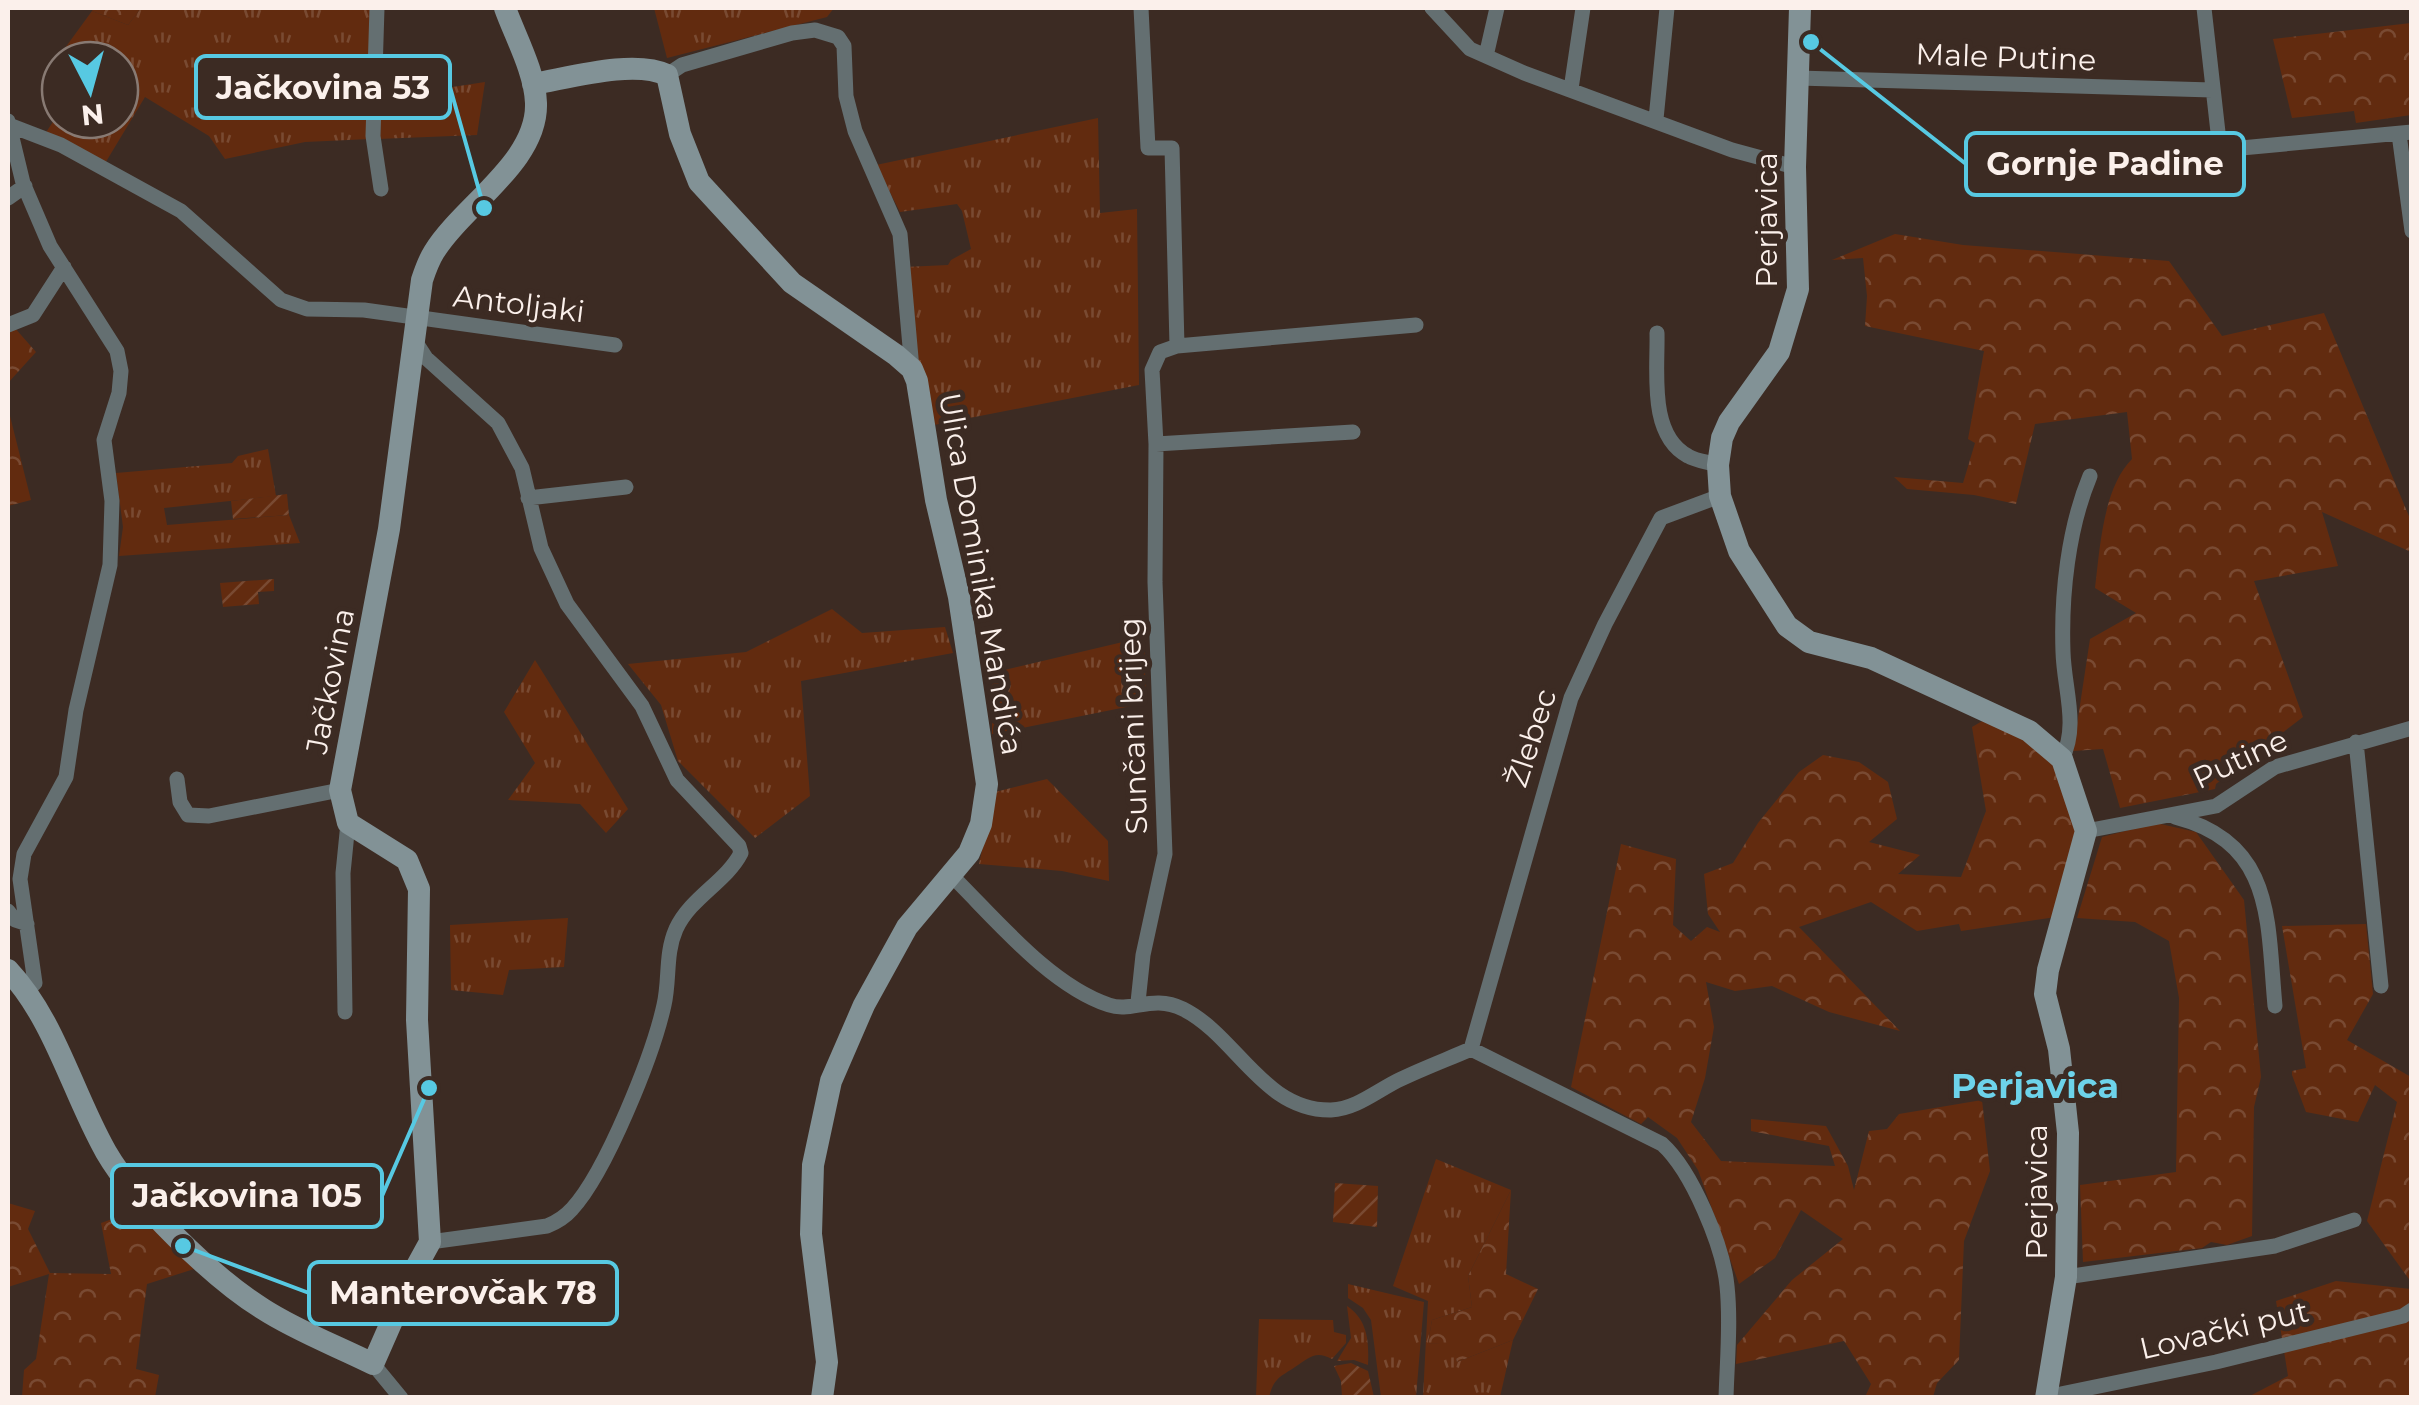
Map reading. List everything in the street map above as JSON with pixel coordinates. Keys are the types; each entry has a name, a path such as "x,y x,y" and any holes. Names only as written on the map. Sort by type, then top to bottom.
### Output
{"street":[{"path":"377,8 373,136 380,190"},
{"name":"Jačkovina","path":"348,823 340,790 388,529 422,280 432,254 529,142 536,102 533,84 505,8"},
{"path":"1141,8 1148,148 1172,148 1177,346 1416,325"},
{"path":"1432,8 1470,49 1486,56 1732,150 1795,166"},
{"path":"1486,56 1496,8"},
{"path":"1572,89 1583,8"},
{"path":"1656,120 1667,8"},
{"name":"Perjavica","path":"1800,8 1796,302 1779,352 1728,422 1718,451 1720,496 1739,552 1788,626 1809,642 1871,658 2028,731 2062,760"},
{"path":"2204,8 2220,150"},
{"path":"533,84 622,70 656,69 667,75 682,65 792,32 815,30 838,37 847,60 846,96 855,130 900,234 912,370"},
{"name":"Ulica Dominika Mandića","path":"667,75 680,134 699,182 792,283 912,370 922,399 933,482 958,597 987,784 982,824 969,853 907,927 864,1004 831,1081 813,1165 812,1234 827,1362 822,1398"},
{"name":"Male Putine","path":"1798,78 2212,90"},
{"path":"8,123 24,186 50,246 117,352 121,370 119,393 104,440 112,501 110,565 76,710 66,777 24,854 20,879 35,984 28,991"},
{"name":"Antoljaki","path":"8,123 61,146 181,211 289,305 364,310 416,330 502,328 614,344"},
{"path":"2026,180 2076,186 2190,170 2202,167 2220,150 2405,133 2412,232"},
{"path":"8,198 24,186"},
{"path":"8,325 33,316 64,267"},
{"path":"416,330 426,358 498,423 522,468 540,548 567,604 642,706 677,780 739,846 741,853 700,895 677,928 654,1035 606,1154 573,1209 547,1226 430,1242"},
{"path":"1658,333 1659,420 1679,450 1718,465"},
{"name":"Sunčani brijeg","path":"1138,1002 1143,956 1166,854 1155,582 1152,364 1160,352 1177,346"},
{"path":"1156,444 1353,432"},
{"path":"2086,832 2062,760 2072,729 2063,654 2066,578 2090,476"},
{"path":"528,498 626,487"},
{"name":"Žlebec","path":"1472,1049 1549,766 1584,664 1661,518 1720,496"},
{"name":"Putine","path":"2086,832 2216,806 2274,767 2412,728"},
{"path":"2356,742 2381,986"},
{"path":"177,779 180,802 188,815 209,816 340,790"},
{"path":"2169,815 2201,824 2235,847 2256,879 2266,903 2275,1006"},
{"path":"345,1012 343,873 348,823 407,860 420,889 417,1020 430,1242 373,1364"},
{"name":"Perjavica","path":"2046,1397 2066,1276 2068,1133 2059,1049 2045,994 2086,832"},
{"path":"950,874 1018,941 1075,989 1120,1008 1138,1002 1181,1008 1281,1095 1323,1109 1353,1105 1406,1076 1472,1049 1662,1144 1682,1164 1725,1271 1726,1398"},
{"path":"8,911 14,920 28,924"},
{"path":"8,970 28,991 108,1156 144,1201 215,1272 264,1310 373,1364 402,1398"},
{"name":"Perjavica","path":"2066,1276 2275,1246 2354,1220"},
{"name":"Lovački put","path":"2046,1397 2216,1362 2403,1316 2412,1310"}],"green space":[{"path":"141,8 374,8 370,139 305,142 225,159 209,136 145,97 140,105 140,40 71,40 92,11 128,25"},
{"path":"141,8 128,25 92,11"},
{"path":"654,8 834,8 827,17 667,58"},
{"path":"2411,23 2411,115 2356,123 2354,111 2292,118 2273,39"},
{"path":"443,81 446,88 485,82 477,135 378,139 381,88"},
{"path":"1098,118 1100,213 1137,209 1139,385 934,425 914,350 905,267 948,265 971,249 957,204 900,212 876,165"},
{"path":"56,140 119,140 104,165"},
{"path":"1895,234 1963,245 2169,261 2222,336 2324,313 2411,521 2411,552 2322,512 2338,566 2254,581 2303,717 2216,784 2215,789 2120,808 2103,749 2073,751 2090,639 2136,613 2095,588 2109,502 2122,471 2132,459 2127,412 2035,424 2016,504 1974,495 1907,489 1894,477 1963,483 1975,443 1968,439 1984,351 1865,326 1863,258 1832,260"},
{"path":"14,327 36,352 8,383 8,332"},
{"path":"8,408 31,500 8,506"},
{"path":"268,449 276,496 164,508 167,525 289,515 300,543 119,556 123,527 116,473 232,463 238,456"},
{"path":"287,494 289,515 233,519 231,501"},
{"path":"274,579 274,591 258,592 259,604 223,607 220,583"},
{"path":"832,609 862,633 945,627 953,653 801,681 810,796 755,838 678,761 661,705 628,664 746,652"},
{"path":"1144,637 1146,703 992,734 992,673"},
{"path":"535,660 628,809 606,833 580,804 508,800 535,763 504,712"},
{"path":"1984,720 2034,745 2058,763 2079,828 2056,917 1961,931 1959,924 1917,931 1871,902 1799,927 1900,1031 1829,1012 1772,986 1735,991 1706,982 1714,1027 1705,1078 1691,1122 1721,1161 1835,1166 1829,1146 1751,1131 1751,1119 1826,1126 1848,1166 1854,1190 1869,1131 1887,1129 1899,1114 1982,1100 1990,1171 1964,1241 1959,1360 1937,1383 1933,1397 1865,1397 1871,1384 1844,1341 1736,1364 1737,1345 1792,1280 1843,1239 1801,1210 1775,1258 1739,1284 1698,1170 1677,1138 1648,1117 1641,1124 1571,1087 1621,844 1676,859 1673,925 1691,941 1707,927 1720,932 1708,914 1704,874 1733,863 1758,823 1799,772 1823,755 1859,762 1888,782 1897,819 1869,842 1920,855 1898,874 1961,877 1986,811 1972,727"},
{"path":"1047,779 1108,841 1109,881 1062,871 979,864 995,792"},
{"path":"2156,823 2196,832 2244,900 2261,1077 2254,1107 2252,1236 2227,1245 2211,1242 2202,1248 2083,1262 2080,1185 2176,1172 2179,998 2169,941 2135,922 2077,918 2102,837"},
{"path":"568,918 564,967 509,970 503,995 451,990 450,925"},
{"path":"2366,924 2373,994 2347,1040 2411,1077 2411,1282 2367,1221 2397,1102 2375,1085 2358,1122 2306,1112 2292,1075 2292,1071 2306,1068 2282,926"},
{"path":"1436,1159 1511,1190 1468,1276 1472,1307 1432,1320 1428,1343 1454,1344 1457,1362 1513,1340 1500,1397 1423,1397 1428,1301 1393,1286"},
{"path":"1335,1183 1378,1186 1377,1227 1333,1222"},
{"path":"1511,1190 1506,1274 1538,1289 1513,1340 1457,1362 1453,1345 1428,1343 1432,1320 1472,1307 1468,1276"},
{"path":"150,1201 213,1263 147,1284 136,1369 159,1375 155,1397 22,1397 24,1370 36,1359 49,1274 8,1287 8,1203 35,1211 28,1229 50,1273 111,1274 101,1223"},
{"path":"2336,1281 2411,1289 2411,1397 2246,1398 2288,1376 2276,1301"},
{"path":"1348,1284 1424,1302 1416,1397 1381,1397 1371,1320 1363,1308 1348,1298"},
{"path":"1347,1306 1363,1325 1368,1365 1354,1360 1337,1361 1351,1338"},
{"path":"1259,1319 1333,1320 1334,1332 1346,1335 1346,1343 1332,1359 1312,1356 1282,1376 1269,1397 1256,1397"},
{"path":"1351,1363 1368,1371 1374,1397 1342,1397 1341,1381 1334,1366"}],"place":[{"name":"Gornje Padine","path":"1811,42"},
{"name":"Jačkovina 53","path":"484,208"},
{"name":"Jačkovina 105","path":"429,1088"},
{"name":"Manterovčak 78","path":"183,1246"}],"district":[{"name":"Perjavica","path":"2035,1085"}]}
